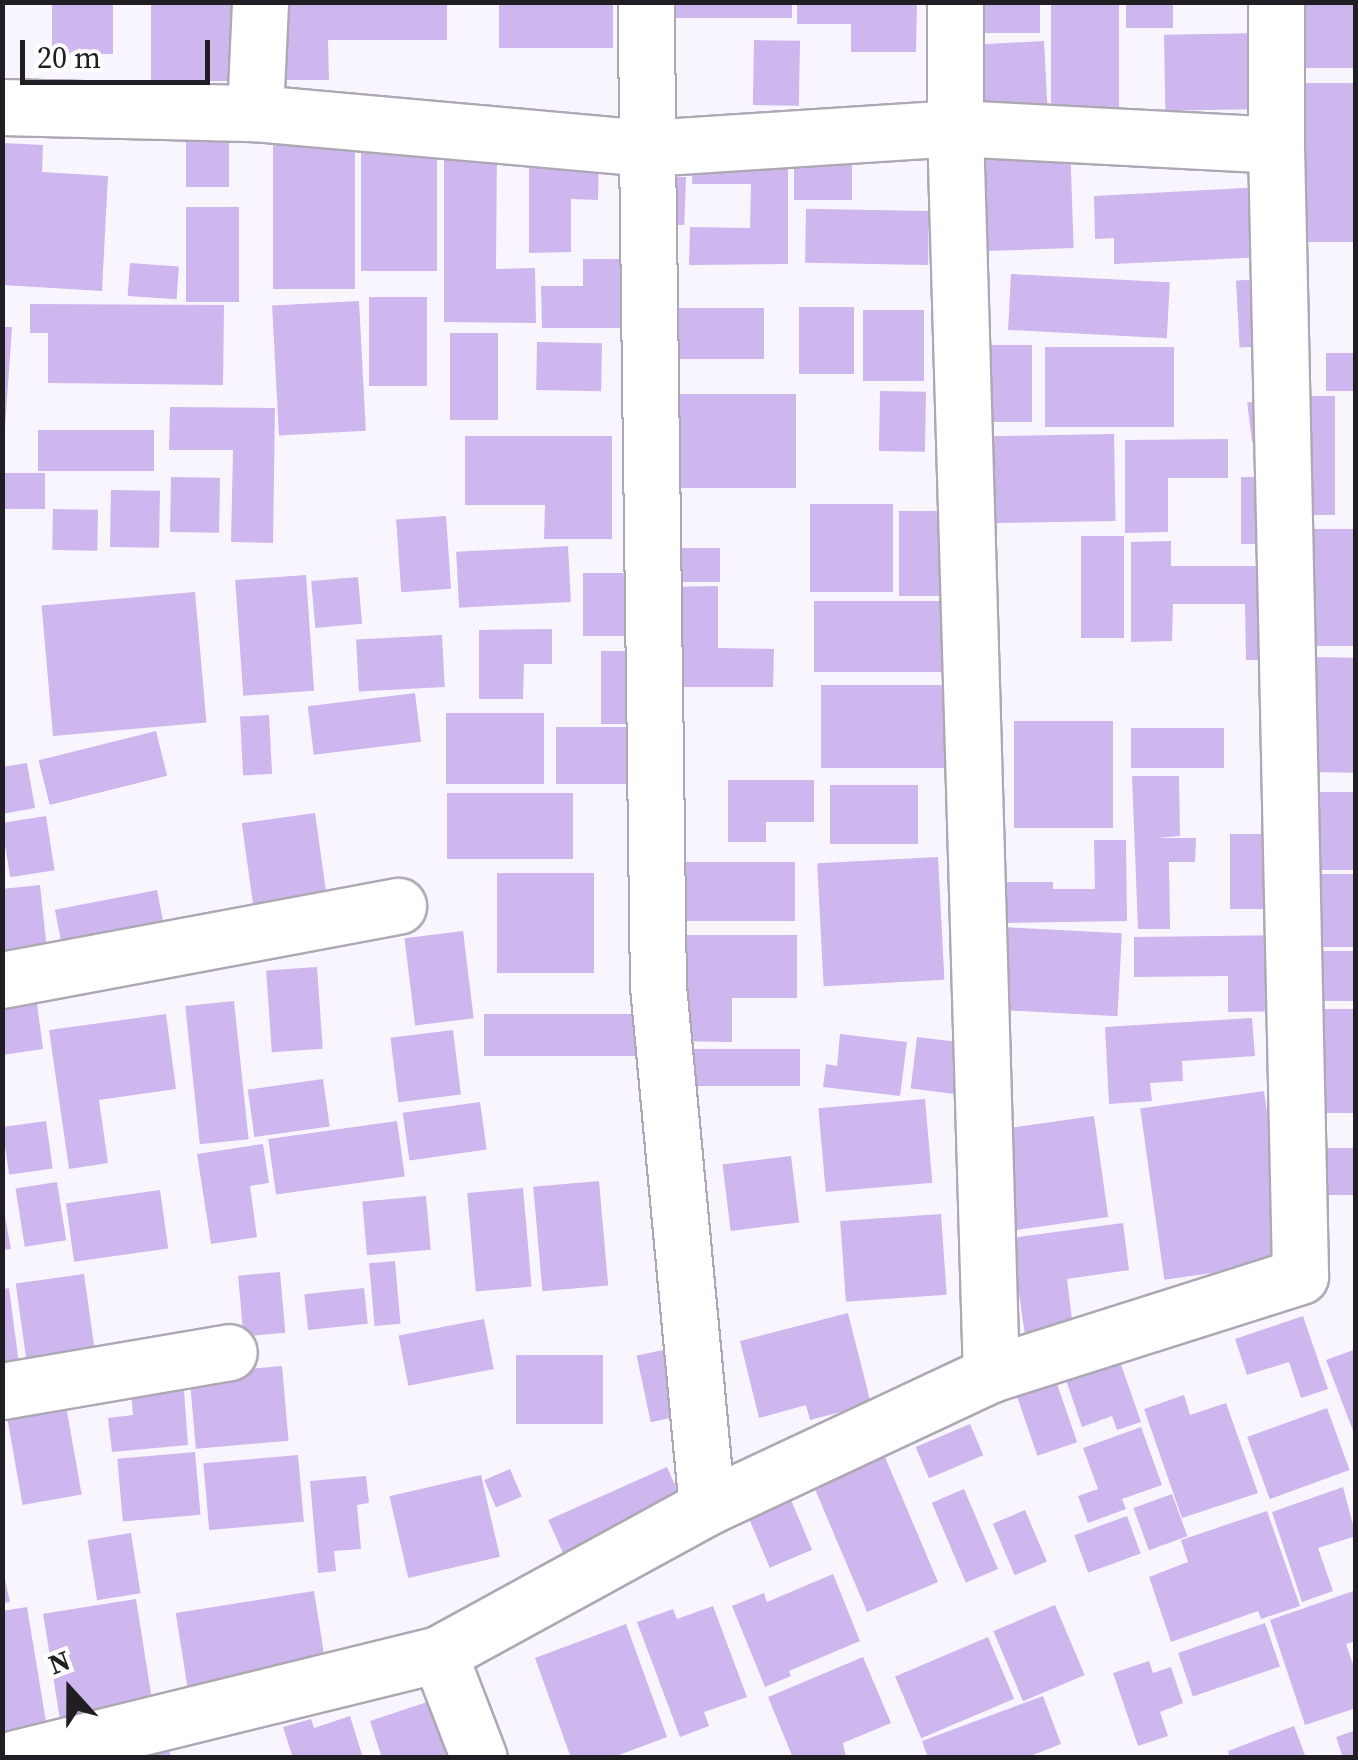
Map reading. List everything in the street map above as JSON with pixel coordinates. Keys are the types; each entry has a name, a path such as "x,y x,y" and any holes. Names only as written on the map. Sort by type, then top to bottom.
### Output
{"street":[{"path":"255,113 260,2"},
{"path":"646,2 658,986 707,1507"},
{"path":"955,2 955,128 991,1374"},
{"path":"16,1758 439,1654 707,1507 991,1374 1300,1276 1276,2"},
{"path":"2,107 255,113 646,148 955,128 1276,145"},
{"path":"2,980 398,906"},
{"path":"2,1391 229,1352"},
{"path":"439,1654 479,1758"}],"building":[{"path":"52,2 113,2 113,54 52,54"},
{"path":"151,2 244,2 244,81 151,81"},
{"path":"270,2 447,2 447,40 328,40 329,80 270,80"},
{"path":"499,2 613,2 613,48 499,48"},
{"path":"661,2 792,2 792,18 661,18"},
{"path":"797,2 917,2 916,52 851,52 851,24 797,24"},
{"path":"970,2 1040,2 1040,33 970,33"},
{"path":"1051,2 1119,2 1119,113 1051,113"},
{"path":"1126,2 1173,2 1173,28 1126,28"},
{"path":"1294,2 1356,2 1356,68 1294,68"},
{"path":"1263,33 1264,109 1165,111 1164,35"},
{"path":"754,40 800,41 799,106 753,105"},
{"path":"1044,41 1047,106 972,110 968,45"},
{"path":"1292,83 1356,83 1356,242 1292,242"},
{"path":"273,134 355,134 355,289 273,289"},
{"path":"186,136 229,136 229,187 186,187"},
{"path":"361,138 437,138 437,271 361,271"},
{"path":"4,143 43,145 42,172 108,176 102,291 2,285"},
{"path":"1070,143 1074,248 970,252 966,147"},
{"path":"693,146 788,147 788,264 689,265 690,227 750,228 751,184 692,184"},
{"path":"444,147 497,147 496,269 535,268 536,323 444,322"},
{"path":"794,152 852,152 852,200 794,200"},
{"path":"529,153 599,153 598,200 571,199 571,252 529,253"},
{"path":"656,176 686,177 684,225 654,224"},
{"path":"1263,187 1266,257 1114,264 1114,238 1095,239 1094,196"},
{"path":"186,207 239,207 239,302 186,302"},
{"path":"806,209 929,211 928,265 805,263"},
{"path":"583,259 621,259 621,328 542,328 541,286 583,286"},
{"path":"130,263 179,266 177,299 128,296"},
{"path":"1011,274 1170,282 1167,338 1008,330"},
{"path":"1266,279 1270,346 1240,347 1236,281"},
{"path":"369,297 427,297 427,386 369,386"},
{"path":"359,301 366,431 279,435 272,306"},
{"path":"30,304 224,305 223,385 48,383 48,333 30,333"},
{"path":"799,307 854,307 854,374 799,374"},
{"path":"669,308 764,308 764,359 669,359"},
{"path":"863,310 924,310 924,381 863,381"},
{"path":"2,327 12,327 5,427 2,427"},
{"path":"450,333 498,333 498,420 450,420"},
{"path":"537,342 602,343 601,391 536,390"},
{"path":"979,345 1032,345 1032,422 979,422"},
{"path":"1045,347 1174,347 1174,427 1045,427"},
{"path":"1326,353 1356,353 1356,391 1326,391"},
{"path":"880,391 926,392 925,452 879,451"},
{"path":"659,394 796,394 796,488 659,488"},
{"path":"1297,396 1335,396 1335,515 1297,515"},
{"path":"1268,400 1273,440 1252,442 1247,403"},
{"path":"170,407 275,408 273,543 231,542 233,450 169,450"},
{"path":"38,430 154,430 154,471 38,471"},
{"path":"1114,434 1116,521 985,523 983,436"},
{"path":"465,436 612,436 612,539 544,539 545,505 465,505"},
{"path":"1228,439 1228,478 1168,478 1168,532 1125,533 1125,440"},
{"path":"2,473 45,473 45,509 2,509"},
{"path":"171,477 220,478 219,533 170,532"},
{"path":"1241,477 1273,477 1273,544 1241,544"},
{"path":"111,490 160,491 159,548 110,547"},
{"path":"810,504 893,504 893,592 810,592"},
{"path":"53,509 98,510 97,551 52,550"},
{"path":"899,511 940,511 940,596 899,596"},
{"path":"446,516 451,589 401,592 396,519"},
{"path":"1306,529 1356,529 1356,646 1306,646"},
{"path":"1081,536 1124,536 1124,638 1081,638"},
{"path":"1171,541 1171,566 1275,566 1277,660 1246,660 1245,604 1173,604 1172,641 1131,642 1131,542"},
{"path":"568,546 571,602 459,608 456,552"},
{"path":"672,548 720,548 720,582 672,582"},
{"path":"583,573 631,573 631,636 583,636"},
{"path":"306,575 314,691 243,696 235,580"},
{"path":"358,577 362,624 315,628 311,581"},
{"path":"718,586 718,648 774,649 773,687 669,687 669,587"},
{"path":"195,592 206,723 53,736 42,605"},
{"path":"814,601 949,601 949,672 814,672"},
{"path":"552,629 552,664 524,664 523,699 479,699 479,630"},
{"path":"442,635 445,687 359,691 356,640"},
{"path":"601,651 640,651 640,724 601,724"},
{"path":"1312,657 1356,658 1354,773 1310,772"},
{"path":"821,685 946,685 946,768 821,768"},
{"path":"415,693 421,742 314,755 308,706"},
{"path":"446,713 544,713 544,784 446,784"},
{"path":"269,715 272,774 243,775 240,717"},
{"path":"1014,721 1113,721 1113,828 1014,828"},
{"path":"556,727 634,727 634,784 556,784"},
{"path":"1131,728 1224,728 1224,768 1131,768"},
{"path":"156,731 167,776 50,805 39,760"},
{"path":"27,763 35,808 2,814 2,767"},
{"path":"1132,776 1179,776 1180,836 1156,838 1196,838 1195,862 1169,862 1170,929 1138,929"},
{"path":"728,780 814,780 814,822 766,822 766,842 728,842"},
{"path":"830,785 918,785 918,844 830,844"},
{"path":"1302,792 1356,792 1356,870 1302,870"},
{"path":"447,793 573,793 573,859 447,859"},
{"path":"315,813 328,906 255,916 242,823"},
{"path":"46,816 55,870 10,877 2,823"},
{"path":"1230,834 1281,834 1281,909 1230,909"},
{"path":"1094,840 1126,840 1127,921 1002,923 1002,882 1053,882 1053,889 1095,889"},
{"path":"938,857 944,980 824,986 817,863"},
{"path":"668,862 795,862 795,921 668,921"},
{"path":"497,873 594,873 594,973 497,973"},
{"path":"1311,874 1356,874 1356,947 1311,947"},
{"path":"40,885 48,959 2,964 2,889"},
{"path":"157,890 166,938 64,958 55,910"},
{"path":"1002,927 1122,933 1117,1016 998,1010"},
{"path":"463,931 474,1018 415,1026 404,938"},
{"path":"673,935 797,935 797,998 732,998 732,1042 672,1041"},
{"path":"1283,935 1283,1011 1228,1012 1228,976 1134,977 1134,937"},
{"path":"1307,951 1356,951 1356,1001 1307,1001"},
{"path":"317,967 323,1049 272,1052 266,971"},
{"path":"35,988 43,1049 2,1055 2,993"},
{"path":"234,1001 249,1139 200,1144 185,1006"},
{"path":"1315,1009 1356,1009 1356,1113 1315,1113"},
{"path":"166,1014 176,1089 99,1100 108,1163 69,1169 49,1030"},
{"path":"484,1014 642,1014 642,1056 484,1056"},
{"path":"1252,1018 1255,1056 1182,1061 1183,1081 1150,1083 1152,1101 1109,1104 1105,1027"},
{"path":"453,1030 461,1095 398,1102 390,1038"},
{"path":"840,1034 907,1042 900,1096 823,1087 826,1064 837,1066"},
{"path":"917,1037 975,1044 968,1096 911,1089"},
{"path":"688,1049 800,1049 800,1086 688,1086"},
{"path":"323,1079 330,1127 254,1137 248,1090"},
{"path":"1264,1091 1288,1262 1164,1280 1140,1108"},
{"path":"925,1099 932,1183 826,1192 818,1108"},
{"path":"480,1102 487,1150 409,1160 403,1113"},
{"path":"1094,1116 1108,1217 1007,1231 993,1130"},
{"path":"46,1121 53,1169 9,1175 2,1127"},
{"path":"397,1121 405,1176 276,1195 268,1139"},
{"path":"263,1144 269,1183 250,1186 257,1237 211,1244 197,1154"},
{"path":"1309,1148 1356,1148 1356,1195 1309,1195"},
{"path":"791,1156 799,1223 731,1231 723,1164"},
{"path":"599,1181 608,1286 542,1291 533,1187"},
{"path":"57,1182 66,1240 25,1247 16,1189"},
{"path":"523,1188 532,1287 476,1292 467,1193"},
{"path":"160,1190 168,1248 74,1262 66,1203"},
{"path":"426,1196 431,1250 367,1255 362,1202"},
{"path":"2,1200 11,1249 2,1250"},
{"path":"941,1214 947,1295 846,1302 840,1221"},
{"path":"1123,1223 1129,1270 1067,1279 1073,1328 1025,1335 1011,1238"},
{"path":"395,1261 400,1324 375,1326 369,1263"},
{"path":"280,1272 285,1333 243,1336 238,1276"},
{"path":"84,1274 97,1364 28,1374 16,1284"},
{"path":"9,1288 21,1379 2,1382 2,1289"},
{"path":"364,1288 368,1324 308,1330 304,1294"},
{"path":"848,1313 871,1404 810,1420 806,1405 759,1418 740,1341"},
{"path":"1303,1316 1328,1389 1301,1398 1289,1362 1247,1375 1235,1339"},
{"path":"484,1319 494,1369 408,1386 399,1336"},
{"path":"1356,1349 1356,1436 1355,1436 1326,1360"},
{"path":"663,1350 677,1417 651,1422 637,1356"},
{"path":"516,1355 603,1355 603,1424 516,1424"},
{"path":"1118,1356 1141,1422 1117,1430 1112,1416 1082,1427 1064,1374"},
{"path":"282,1366 289,1441 196,1449 189,1374"},
{"path":"1054,1375 1077,1442 1037,1456 1014,1389"},
{"path":"183,1377 188,1445 112,1452 108,1418 133,1415 130,1381"},
{"path":"1184,1395 1190,1415 1226,1403 1258,1493 1182,1518 1144,1409"},
{"path":"65,1400 82,1495 23,1505 6,1410"},
{"path":"1327,1408 1350,1470 1270,1499 1247,1437"},
{"path":"970,1424 983,1455 929,1478 916,1447"},
{"path":"1141,1427 1162,1485 1122,1499 1126,1509 1088,1523 1078,1496 1098,1489 1083,1448"},
{"path":"879,1443 938,1582 867,1612 808,1473"},
{"path":"195,1452 200,1515 123,1522 117,1459"},
{"path":"298,1455 304,1522 209,1530 203,1463"},
{"path":"667,1467 685,1508 567,1561 548,1520"},
{"path":"510,1469 522,1497 496,1508 484,1480"},
{"path":"481,1475 500,1557 408,1578 389,1496"},
{"path":"366,1476 369,1503 357,1505 361,1549 334,1551 336,1571 318,1573 310,1481"},
{"path":"1343,1487 1356,1536 1318,1548 1333,1591 1302,1602 1272,1512"},
{"path":"964,1489 998,1569 966,1583 932,1503"},
{"path":"1172,1494 1187,1536 1149,1550 1133,1508"},
{"path":"791,1500 812,1550 770,1568 749,1518"},
{"path":"1025,1510 1047,1562 1015,1575 993,1524"},
{"path":"1267,1511 1300,1606 1261,1619 1258,1611 1171,1642 1149,1577 1188,1562 1181,1540"},
{"path":"1127,1516 1141,1554 1088,1573 1074,1535"},
{"path":"131,1533 141,1593 97,1600 88,1540"},
{"path":"2,1566 10,1602 2,1603"},
{"path":"833,1574 860,1641 789,1671 791,1676 765,1687 732,1606 764,1593 767,1602"},
{"path":"1356,1590 1356,1641 1346,1644 1356,1673 1356,1708 1305,1725 1270,1620"},
{"path":"314,1591 326,1669 188,1691 176,1613"},
{"path":"136,1599 154,1716 62,1730 43,1614"},
{"path":"1055,1605 1085,1675 1023,1701 993,1631"},
{"path":"713,1606 747,1697 704,1712 709,1726 680,1737 637,1622 673,1609 677,1619"},
{"path":"27,1607 48,1734 2,1741 2,1611"},
{"path":"1265,1623 1280,1666 1193,1696 1178,1653"},
{"path":"626,1624 667,1737 611,1758 571,1758 535,1658"},
{"path":"988,1637 1014,1699 921,1738 895,1676"},
{"path":"863,1657 891,1723 843,1743 846,1758 793,1758 768,1697"},
{"path":"1149,1661 1153,1673 1171,1667 1183,1703 1160,1712 1168,1736 1138,1746 1113,1673"},
{"path":"1043,1696 1061,1744 1025,1758 928,1758 922,1741"},
{"path":"439,1698 456,1751 435,1758 382,1758 370,1721"},
{"path":"350,1716 363,1758 293,1758 283,1727 311,1719 314,1728"},
{"path":"1294,1726 1306,1758 1230,1758 1228,1751"},
{"path":"1356,1730 1356,1758 1343,1758 1336,1737"},
{"path":"169,1748 171,1758 137,1756"}]}
